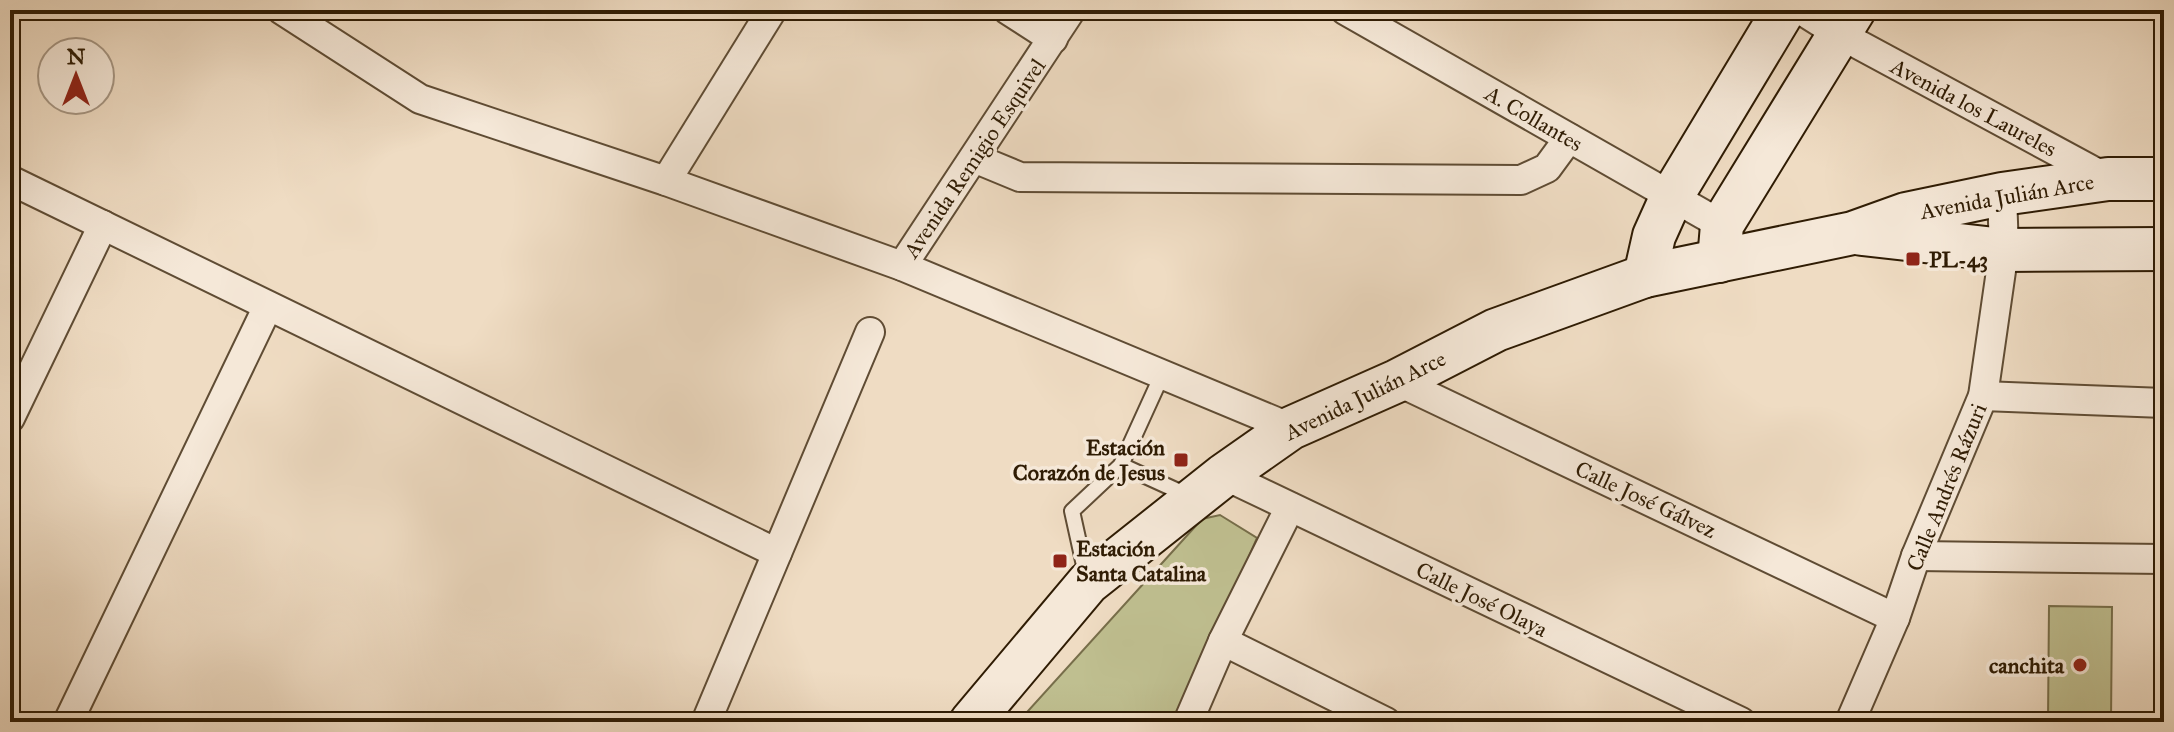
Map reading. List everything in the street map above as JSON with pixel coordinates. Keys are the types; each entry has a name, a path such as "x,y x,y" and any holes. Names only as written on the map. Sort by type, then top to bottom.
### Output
{"main road":[{"path":"1645,276 1654,236 1672,196 1784,10"},
{"path":"1721,243 1847,22"},
{"name":"Avenida Julián Arce","path":"1853,233 1906,214 2002,194 2108,179 2164,179"},
{"name":"Avenida Julián Arce","path":"971,722 1088,583 1209,487 1291,428 1397,381 1496,330 1645,276 1721,243 1853,233 2004,250 2164,249"}],"street":[{"path":"282,10 420,99 666,181 902,266 1291,428"},
{"path":"666,181 772,10"},
{"path":"1008,10 1053,39"},
{"name":"Avenida Remigio Esquivel","path":"902,266 1071,10"},
{"name":"A. Collantes","path":"1345,10 1672,196 1721,243"},
{"name":"Avenida los Laureles","path":"1801,10 1847,22 2108,179"},
{"path":"974,158 1020,177 1521,180 1547,168 1569,138"},
{"path":"10,180 777,553"},
{"name":"Calle Andrés Rázuri","path":"1850,722 1983,396 2004,250 2002,194"},
{"path":"10,418 21,367 103,225"},
{"path":"68,722 268,306"},
{"path":"706,722 870,332"},
{"name":"Calle José Gálvez","path":"1397,381 1895,618"},
{"path":"1983,396 2164,403"},
{"name":"Calle José Olaya","path":"1209,487 1290,507 1741,722"},
{"path":"1188,722 1223,641 1290,507"},
{"path":"1916,556 2164,559"},
{"path":"1223,641 1386,722"}],"lane":[{"path":"1088,583 1072,511 1121,465 1162,375"},
{"path":"1121,465 1209,487"}],"green space":[{"path":"1220,515 1257,538 1177,722 1018,722 1202,519"},
{"name":"canchita","path":"2049,606 2112,607 2111,722 2048,722"}],"place":[{"name":"PL-43","path":"1913,259"},
{"name":"Estación Corazón de Jesus","path":"1181,460"},
{"name":"Estación Santa Catalina","path":"1060,561"},
{"name":"canchita","path":"2080,665"}]}
